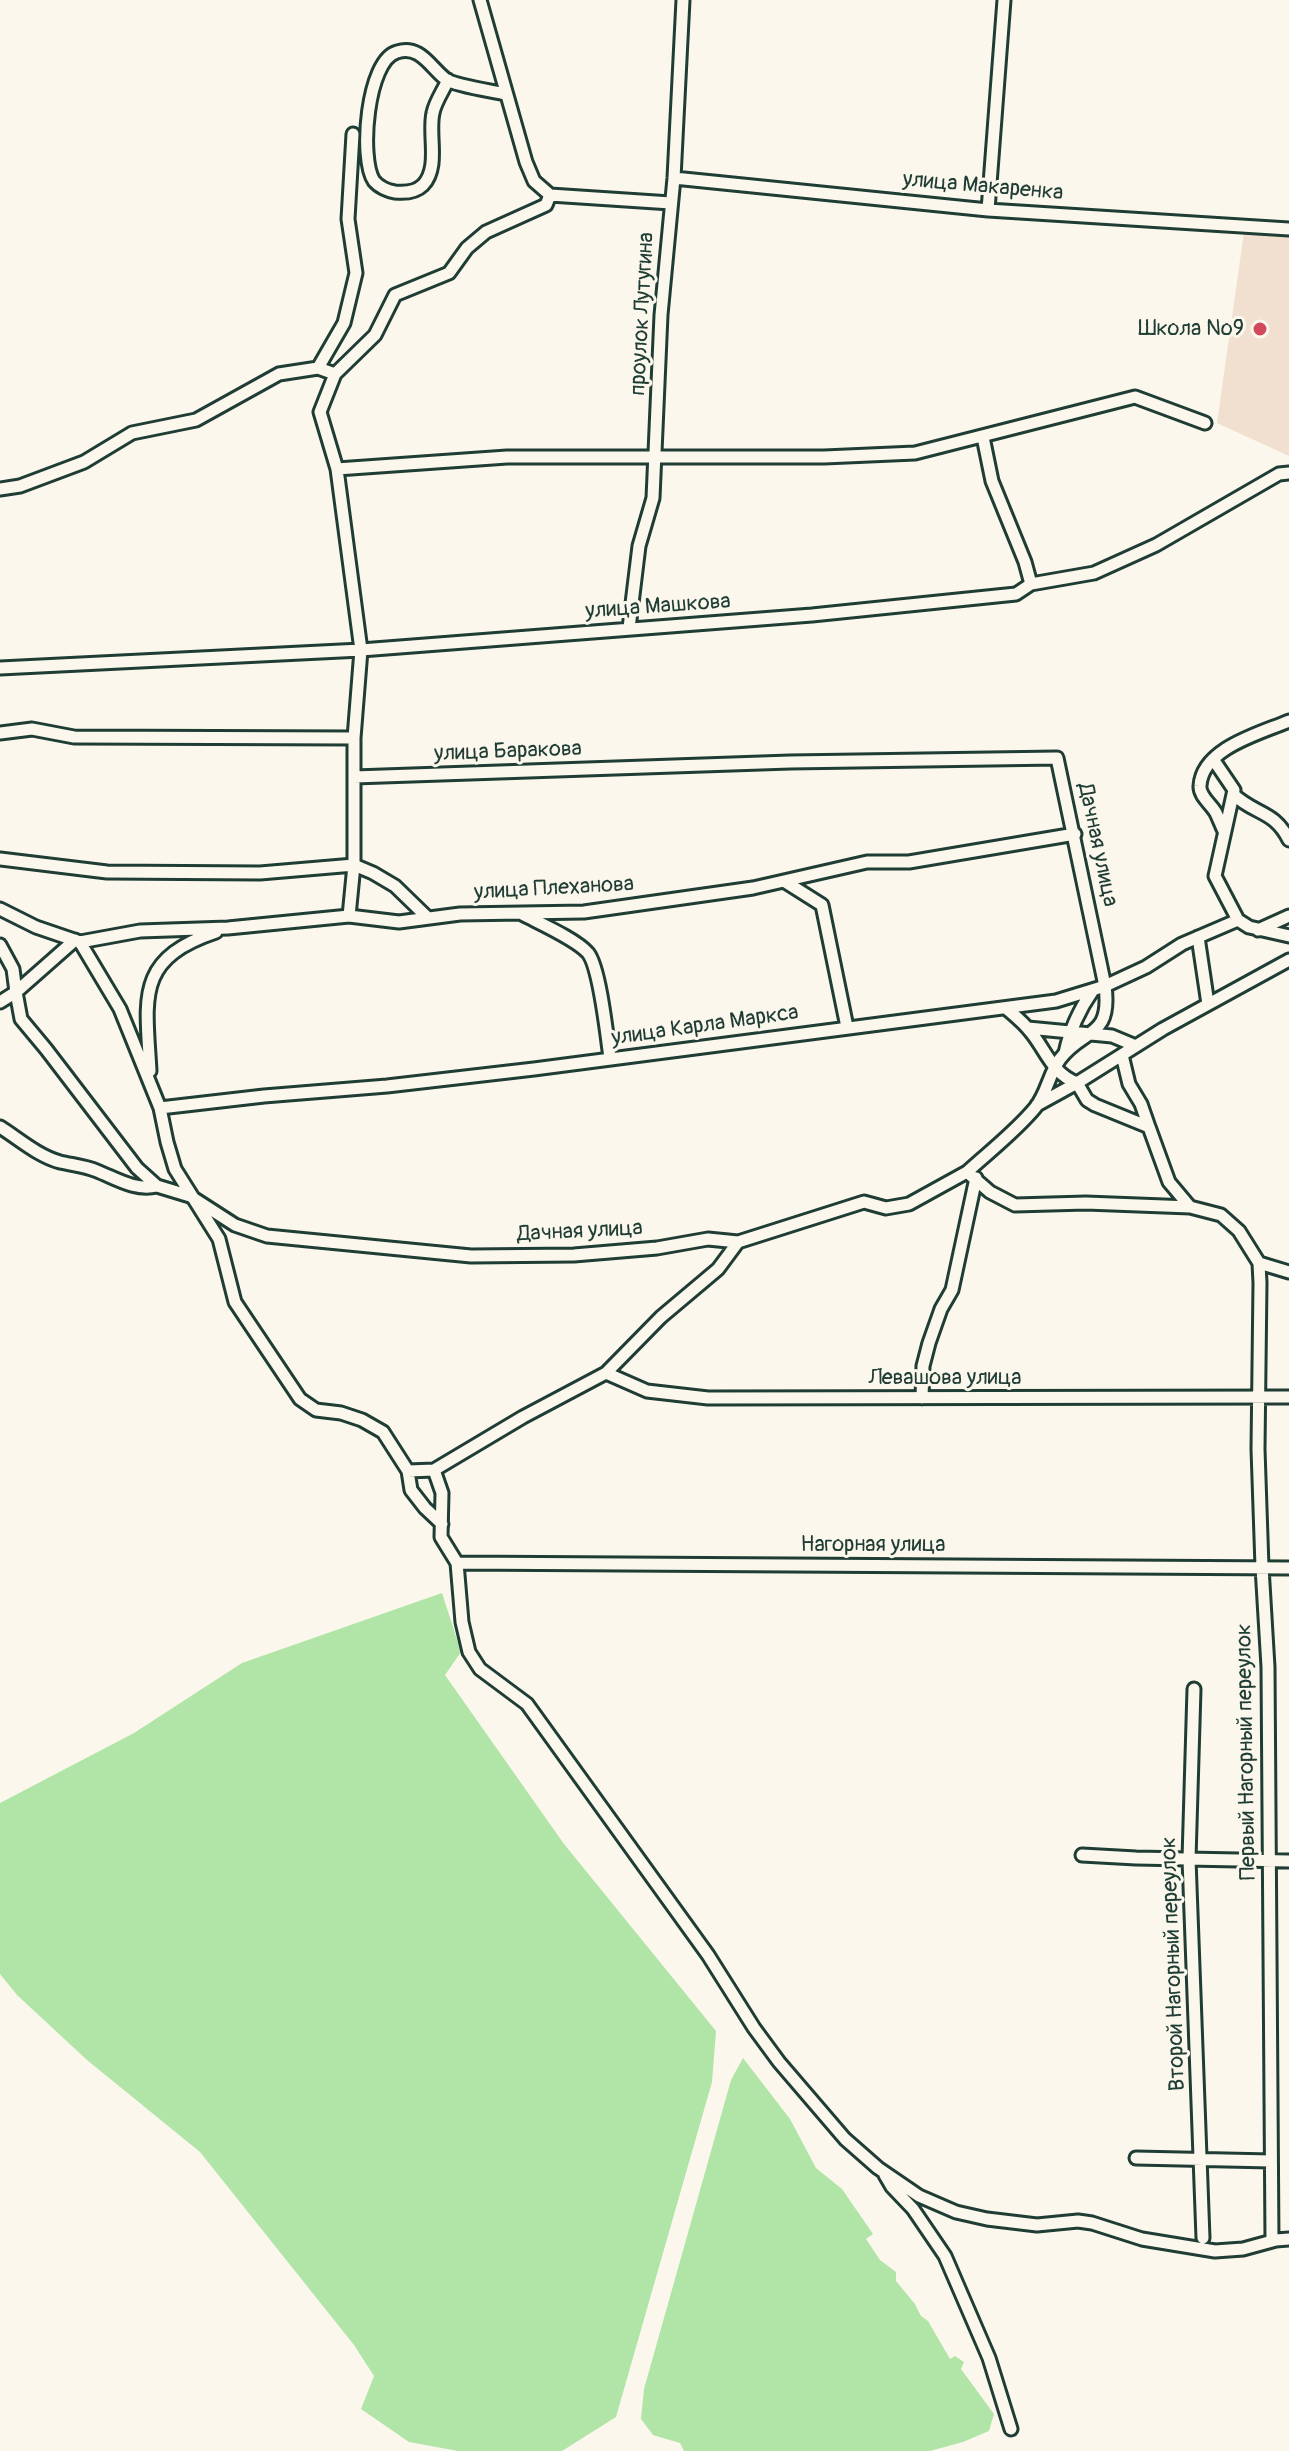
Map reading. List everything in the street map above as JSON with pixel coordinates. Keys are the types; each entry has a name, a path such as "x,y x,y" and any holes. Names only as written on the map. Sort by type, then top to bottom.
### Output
{"street":[{"path":"480,0 534,181 550,195 671,203"},
{"name":"проулок Лутугина","path":"629,628 639,546 653,498 661,315 674,178 683,0"},
{"path":"988,210 1004,0"},
{"path":"448,80 433,110 431,171 423,186 406,194 388,191 374,181 368,159 368,122 375,77 383,60 397,51 413,51 428,60 448,80 506,94"},
{"path":"318,368 344,323 356,273 348,219 353,134"},
{"name":"улица Макаренка","path":"674,178 988,210 1289,229"},
{"path":"349,916 354,865 354,738 361,650 337,469 320,412 335,374 375,335 395,295 449,273 467,248 486,232 546,205 550,195"},
{"path":"0,489 20,486 84,462 132,433 196,420 279,374 318,368 335,374"},
{"path":"337,469 507,457 824,457 915,453 1135,397 1205,423"},
{"path":"983,437 992,481 1031,584"},
{"name":"улица Машкова","path":"0,668 361,650 812,615 1016,594 1031,584 1094,573 1156,545 1279,474 1289,473"},
{"path":"1225,833 1200,786 1213,759 1231,745 1289,721"},
{"path":"0,733 32,729 74,737 354,738"},
{"name":"улица Баракова","path":"354,777 790,762 1057,758"},
{"name":"Дачная улица","path":"0,1127 36,1151 58,1161 96,1170 146,1189 157,1186 190,1196 235,1225 267,1236 471,1256 574,1255 657,1248 708,1239 738,1242 864,1202 886,1208 909,1204 972,1175 1037,1105 1054,1067 1065,1053 1091,1035 1106,1016 1105,986 1057,758"},
{"path":"1213,759 1234,790 1215,876 1238,920 1258,930 1289,936"},
{"path":"1233,794 1244,804 1275,819 1289,840"},
{"name":"улица Плеханова","path":"78,941 140,931 230,927 349,916 399,922 460,914 584,912 671,901 784,881 867,862 909,862 1075,834"},
{"path":"0,859 107,872 260,873 354,865 395,886 428,918"},
{"path":"784,881 822,905 847,1027"},
{"path":"0,909 36,927 78,941 120,1009 160,1108 175,1169 219,1239 235,1302 300,1399 316,1410 341,1413 383,1432 408,1471 411,1490 442,1524"},
{"path":"522,914 590,955 605,1011 610,1058"},
{"path":"1258,930 1289,916"},
{"name":"улица Карла Маркса","path":"160,1108 387,1086 1056,1001 1105,986 1146,967 1182,944 1238,920"},
{"path":"150,1079 146,1011 148,990 158,970 174,951 193,940 230,927"},
{"path":"1198,937 1208,1004"},
{"path":"0,1002 78,941"},
{"path":"0,945 13,969 21,1019 137,1168 157,1186"},
{"path":"1037,1105 1289,960"},
{"path":"1065,1053 1078,1011 1093,990"},
{"path":"1006,1008 1028,1028 1065,1079 1077,1083 1087,1100 1149,1127"},
{"path":"1106,1016 1129,1084 1141,1104 1169,1182 1190,1207"},
{"path":"1028,1028 1112,1036 1136,1046"},
{"path":"972,1175 990,1192 1015,1205 1086,1203 1190,1207 1221,1215 1239,1231 1259,1263 1289,1272"},
{"path":"922,1398 923,1366 941,1309 952,1290 972,1175"},
{"path":"408,1471 434,1470 523,1417 606,1373 661,1317 718,1269 738,1242"},
{"name":"Первый Нагорный переулок","path":"1259,1263 1262,1567 1268,1667 1272,2241"},
{"name":"Левашова улица","path":"606,1373 647,1391 708,1398 1289,1397"},
{"path":"434,1470 442,1493 441,1537 457,1563 462,1622 469,1652 480,1669 527,1704 708,1955 754,2028 845,2139 883,2171 938,2206 987,2219 1037,2225 1078,2221 1142,2239 1215,2251 1243,2249 1289,2239"},
{"name":"Нагорная улица","path":"457,1563 1289,1568"},
{"name":"Второй Нагорный переулок","path":"1194,1689 1189,1859 1203,2238"},
{"path":"1082,1855 1289,1861"},
{"path":"1136,2158 1271,2161"},
{"path":"883,2171 945,2256 989,2358 1011,2429"}],"shaded area":[{"name":"Школа №9","path":"1244,232 1289,236 1289,456 1217,423"}],"green space":[{"path":"442,1593 461,1652 445,1675 564,1844 716,2031 712,2082 616,2417 562,2451 458,2451 409,2442 361,2409 374,2376 354,2345 200,2152 87,2060 17,1995 0,1974 0,1803 134,1733 242,1663"},
{"path":"743,2058 790,2119 816,2168 842,2189 873,2234 866,2239 880,2260 896,2272 896,2281 928,2321 950,2359 955,2356 964,2362 961,2369 994,2414 989,2431 930,2451 684,2451 680,2443 653,2435 641,2419 644,2389 731,2080"}],"place":[{"name":"Школа №9","path":"1260,329"}]}
